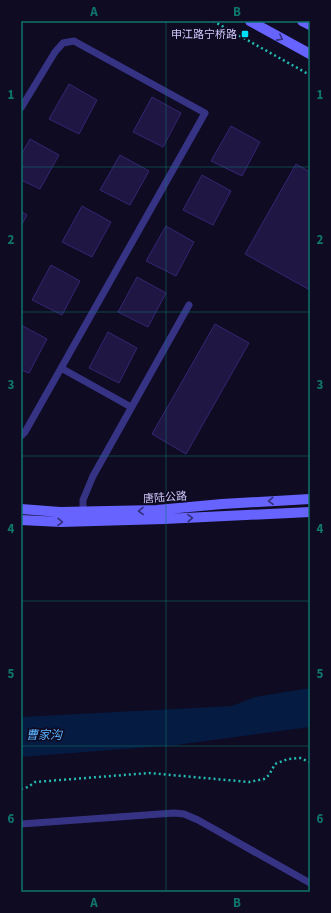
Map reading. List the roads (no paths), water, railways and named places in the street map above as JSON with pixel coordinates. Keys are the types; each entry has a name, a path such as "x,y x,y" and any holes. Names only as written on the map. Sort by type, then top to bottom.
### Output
{"main road":[{"path":"250,21 310,54"},
{"path":"302,21 310,25"},
{"name":"唐陆公路","path":"21,520 62,522 83,516 222,504 310,499"},
{"name":"唐陆公路","path":"21,509 60,512 83,516 164,519 310,512"}],"lane":[{"path":"21,108 55,52 63,43 74,41 205,113 25,432 21,436"},
{"path":"83,516 83,500 93,476 189,305"},
{"path":"61,368 131,407"},
{"path":"21,824 184,814 198,820 310,883"}],"water":[{"name":"曹家沟","path":"310,688 310,727 176,745 21,757 21,717 232,706 255,697"}],"place":[{"name":"申江路宁桥路","path":"245,34"}]}
